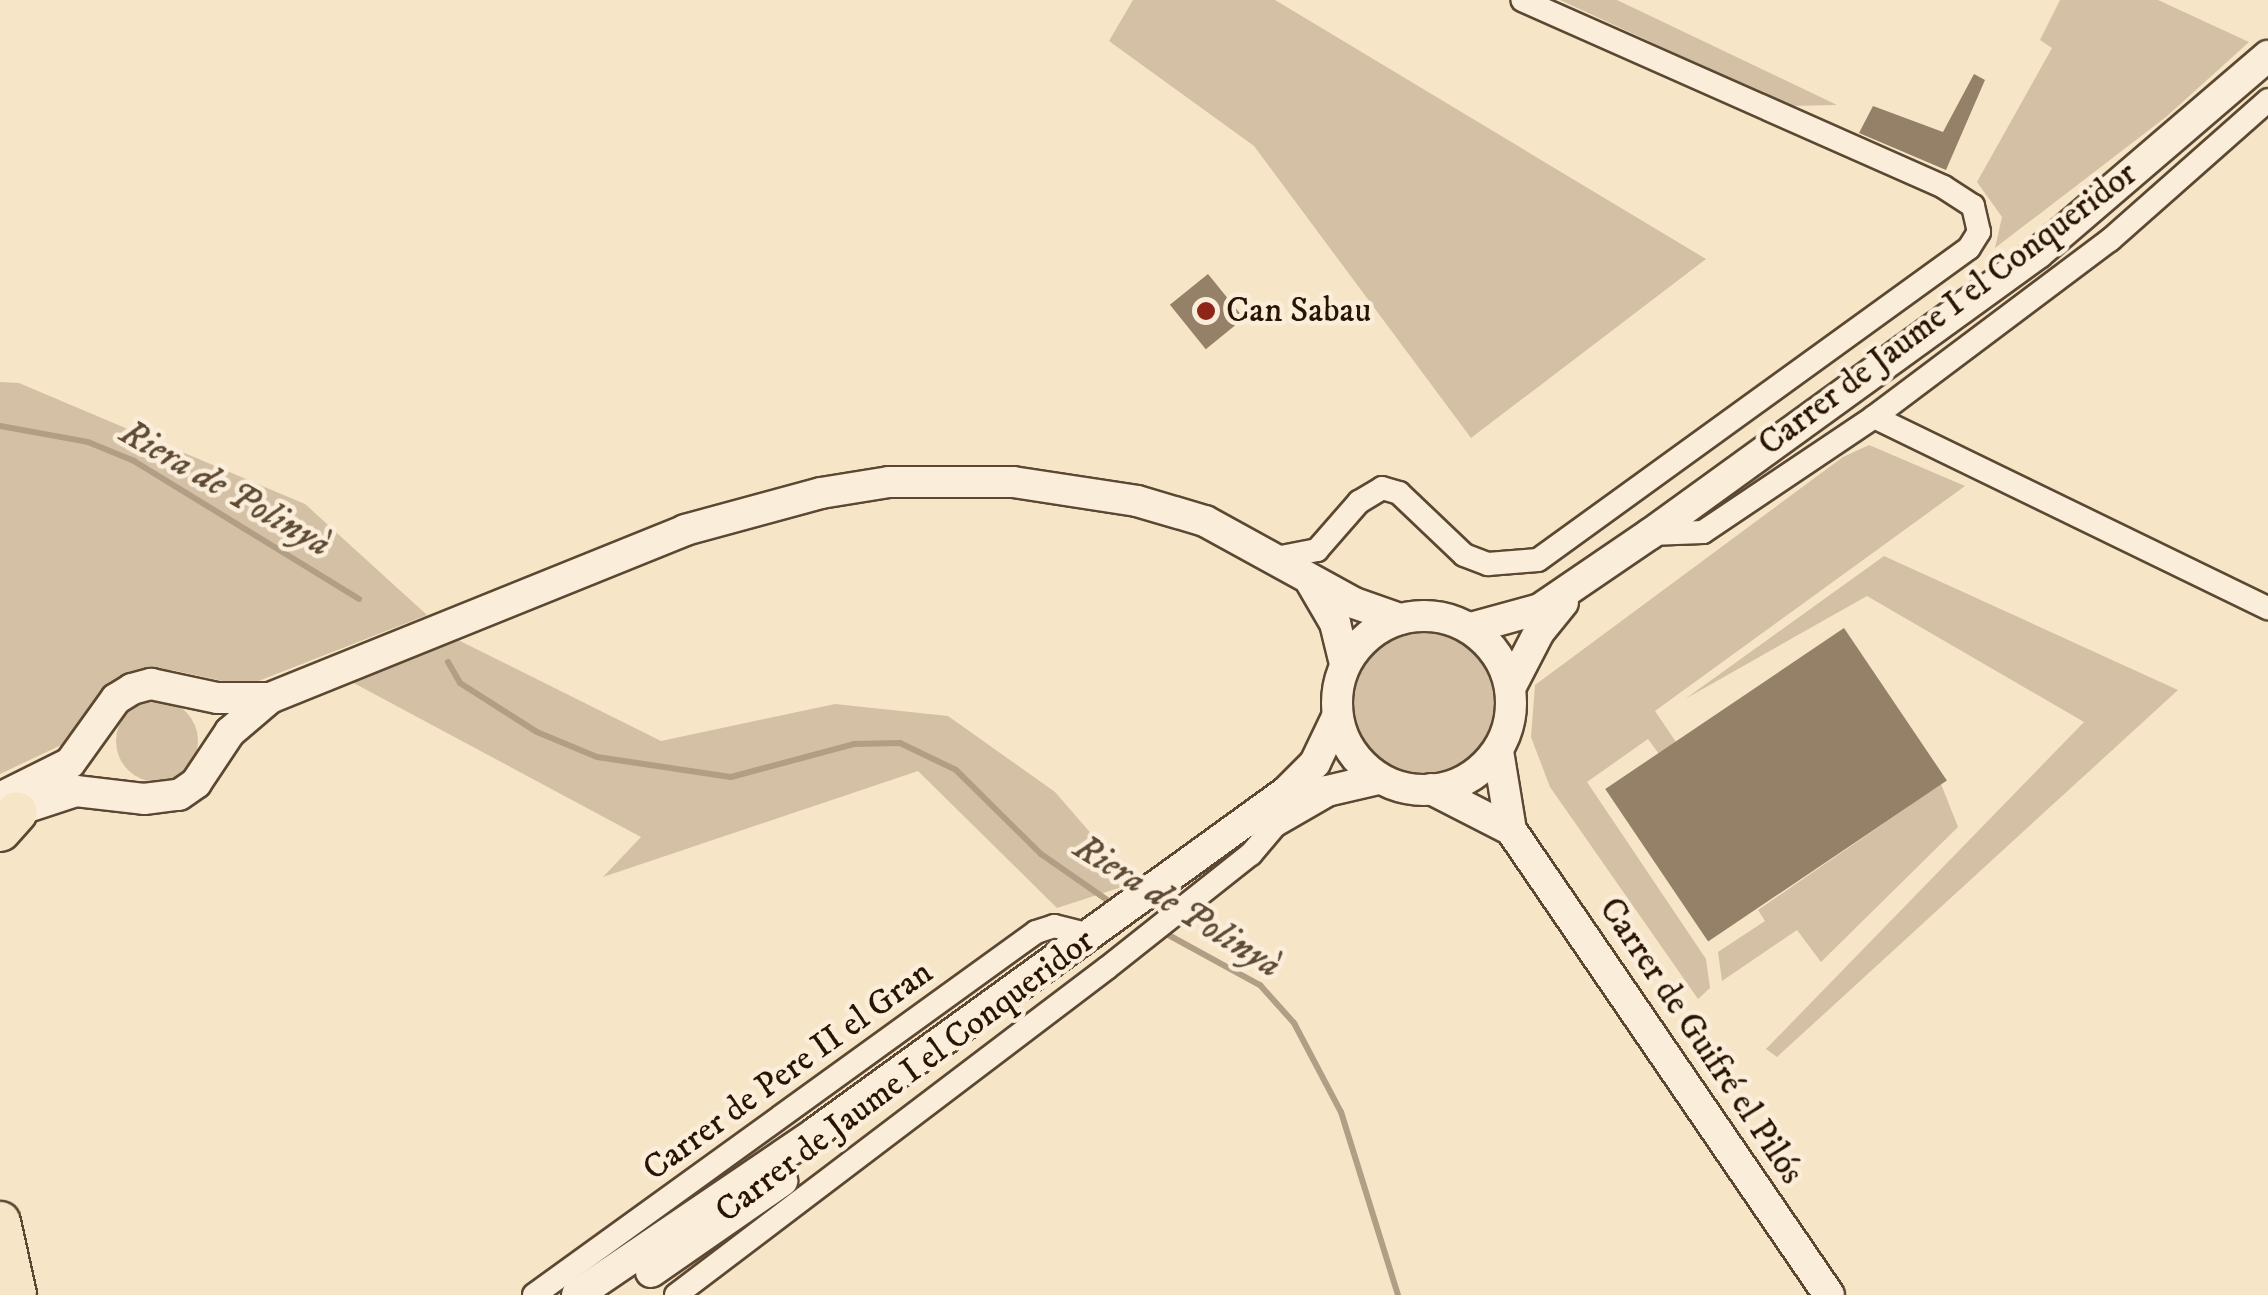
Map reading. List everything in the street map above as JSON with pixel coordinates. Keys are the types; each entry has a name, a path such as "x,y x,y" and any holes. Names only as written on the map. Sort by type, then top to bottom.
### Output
{"highway":[{"path":"0,1222 16,1295"}],"main road":[{"path":"1346,664 1379,630 1400,620 1439,618 1470,628 1526,616 1578,584 2038,253 2268,56"},
{"path":"4,808 76,791 127,793 144,800 179,795 207,767 230,732 270,698 685,530 822,493 890,482 1014,482 1137,500 1205,521 1321,586 1400,620"},
{"path":"1510,688 1539,632 1578,584"},
{"path":"1146,901 1304,777 1337,717 1346,664 1321,586"},
{"path":"577,1295 1103,930 1284,815 1337,788 1378,779 1431,789 1467,778 1498,751 1508,727 1510,688 1501,664 1470,628"},
{"path":"4,808 70,763 98,731 116,699 132,689 172,687 217,698 270,698"},
{"path":"172,687 189,695 211,728 207,767"},
{"path":"1337,717 1351,752 1378,779"},
{"path":"98,731 102,768 127,793"},
{"name":"Carrer de Guifré el Pilós","path":"1498,751 1511,830 1828,1295"},
{"name":"Carrer de Guifré el Pilós","path":"1431,789 1511,830"},
{"path":"615,1295 865,1122 1103,930"}],"street":[{"path":"1276,558 1318,550 1340,530 1360,502 1382,488 1399,493 1464,555 1488,564 1538,560 1969,248 1979,232 1973,206 1944,187 1522,0"},
{"name":"Carrer de Jaume I el Conqueridor","path":"1650,534 1702,532 1874,417 2110,240 2268,100"},
{"path":"1874,417 2268,608"},
{"path":"1321,586 1340,530"},
{"name":"Carrer de Jaume I el Conqueridor","path":"676,1295 700,1271 1107,968 1251,854 1284,815"},
{"name":"Carrer de Pere II el Gran","path":"534,1295 1036,932 1054,926 1103,930"}],"shaded area":[{"path":"1133,0 1275,0 1706,259 1471,438 1254,146 1109,41"},
{"path":"1560,0 1617,0 1837,105 1790,106"},
{"path":"2060,0 2158,0 2249,42 2166,117 1995,248 2002,217 1977,182 2052,48 2040,40"},
{"path":"0,382 19,383 305,504 427,615 246,686 172,670 134,672 98,695 72,740 0,774"},
{"path":"1869,445 1965,486 1655,711 1676,742 1659,754 1648,739 1587,782 1706,959 1710,988 1698,999 1550,787 1531,737 1535,685 1843,457"},
{"path":"1884,556 2178,690 1777,1057 1766,1049 2084,722 1867,596 1685,699"},
{"path":"1424,616 1457,623 1485,642 1504,670 1511,703 1504,736 1485,764 1457,783 1424,790 1391,783 1363,764 1344,736 1337,703 1344,670 1363,642 1391,623"},
{"path":"454,638 661,741 835,704 948,716 1055,792 1134,883 1057,908 918,771 603,877 641,837 350,681"},
{"path":"157,700 173,703 186,712 195,725 195,757 186,770 173,779 157,782 141,779 128,770 119,757 116,741 119,725 128,712 141,703"},
{"path":"1941,784 1958,827 1821,962 1797,930 1722,981 1718,952 1765,921 1758,910"}],"building":[{"path":"1974,74 1985,80 1946,170 1859,133 1873,106 1943,132"},
{"name":"Can Sabau","path":"1208,274 1244,318 1206,349 1170,305"},
{"path":"1844,628 1947,781 1708,942 1605,789"}],"waterway":[{"name":"Riera de Polinyà","path":"0,426 88,442 134,461 359,599"},
{"name":"Riera de Polinyà","path":"448,662 460,683 537,732 597,757 731,777 854,744 900,743 956,770 1041,854 1113,904"},
{"name":"Riera de Polinyà","path":"1163,932 1260,985 1294,1023 1341,1112 1398,1295"}],"place":[{"name":"Can Sabau","path":"1206,311"}]}
